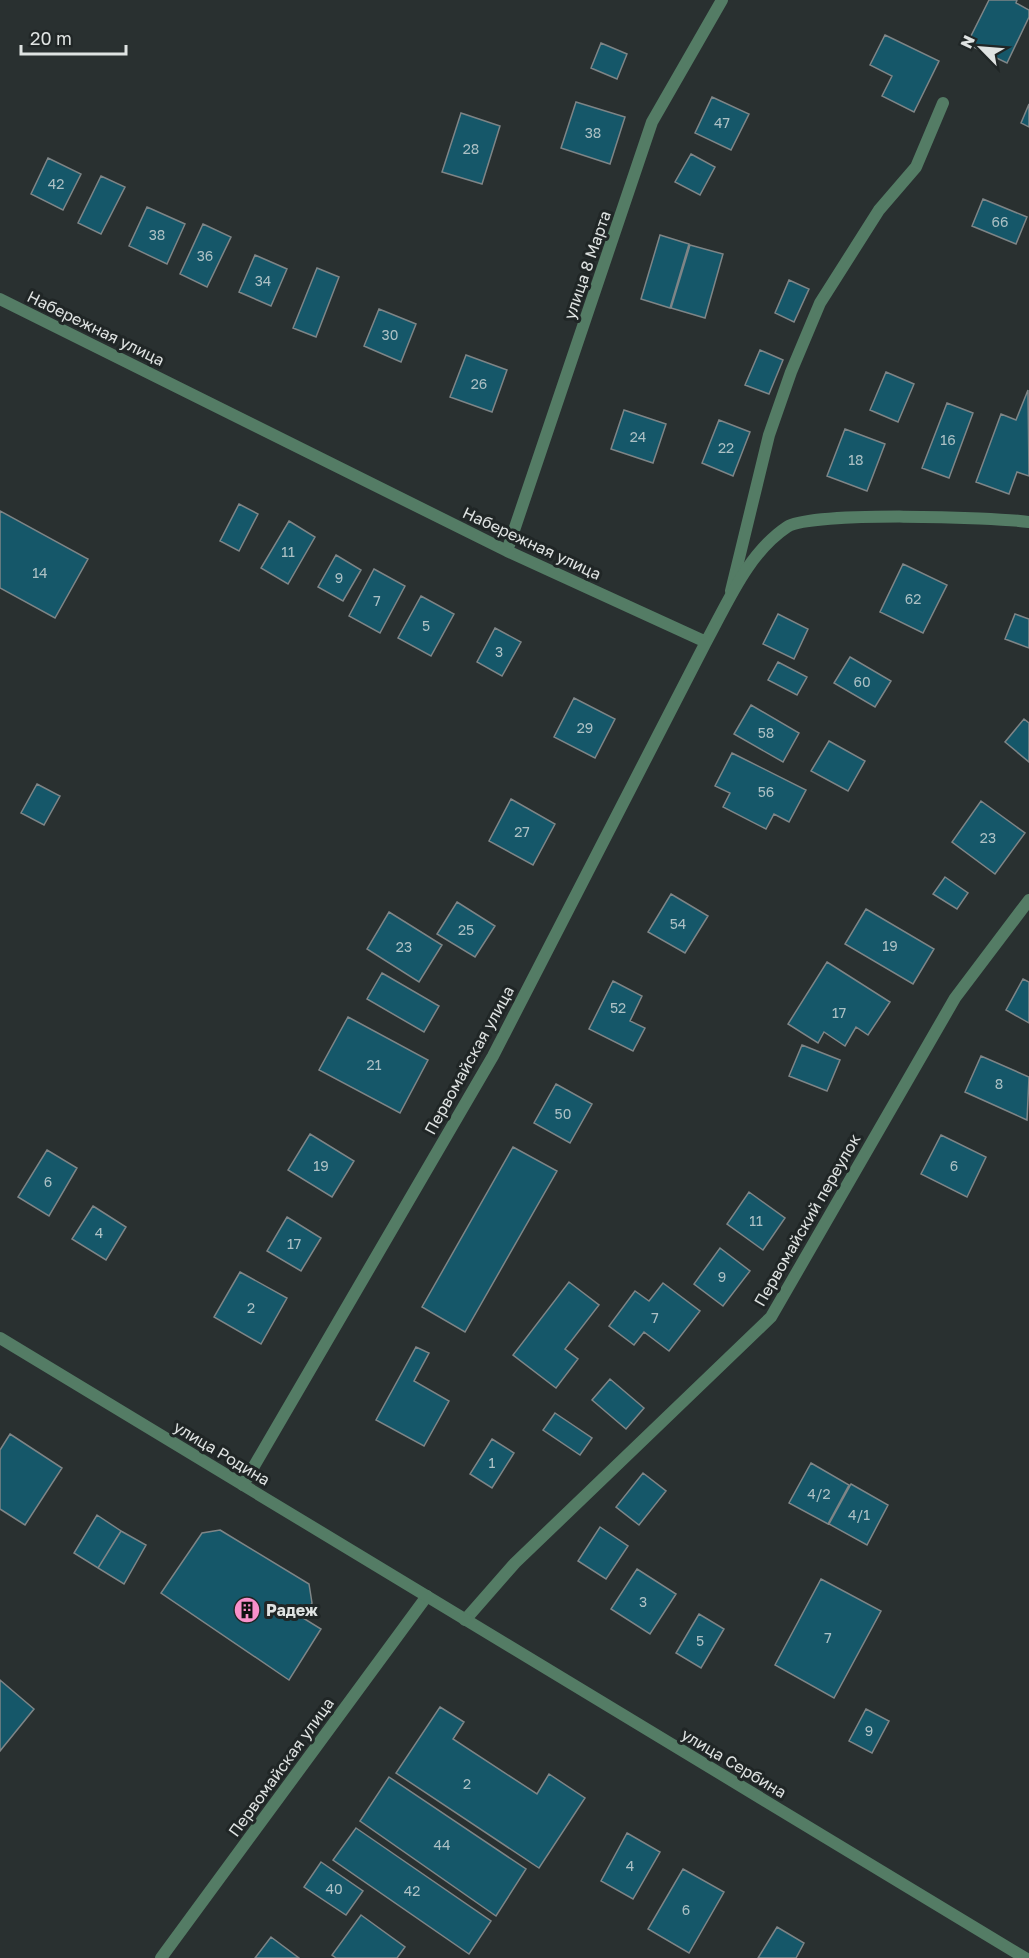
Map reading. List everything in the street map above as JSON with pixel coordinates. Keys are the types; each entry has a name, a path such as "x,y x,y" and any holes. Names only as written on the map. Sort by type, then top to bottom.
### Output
{"street":[{"name":"улица 8 Марта","path":"507,551 652,122 722,0"},
{"path":"729,599 769,435 791,372 820,303 879,210 916,167 943,103"},
{"name":"Набережная улица","path":"0,299 507,551 706,642"},
{"path":"706,642 743,574 769,541 790,525 820,518 856,517 1029,522"},
{"name":"Первомайская улица","path":"243,1485 493,1056 706,642"},
{"name":"Первомайский переулок","path":"465,1620 515,1563 771,1317 955,998 1029,900"},
{"name":"улица Родина","path":"0,1338 427,1596"},
{"name":"Первомайская улица","path":"161,1958 427,1596"},
{"name":"улица Сербина","path":"427,1596 1025,1958"}],"building":[{"path":"989,0 1017,0 1016,3 1029,10 1029,17 1007,63 967,44"},
{"path":"885,35 939,61 914,112 882,96 892,76 870,65"},
{"path":"601,43 627,54 617,79 591,68"},
{"path":"712,97 749,114 731,150 695,133"},
{"path":"576,102 625,117 610,164 561,148"},
{"path":"1029,104 1029,127 1021,123"},
{"path":"461,113 500,126 482,184 442,172"},
{"path":"691,154 715,167 700,195 675,182"},
{"path":"48,158 81,174 63,210 31,194"},
{"path":"101,176 125,187 101,234 78,223"},
{"path":"983,199 1027,217 1016,244 972,226"},
{"path":"147,207 185,224 167,264 129,246"},
{"path":"203,224 231,237 207,287 180,274"},
{"path":"660,235 689,244 670,308 641,299"},
{"path":"690,245 723,254 705,318 671,308"},
{"path":"255,255 287,269 271,306 239,292"},
{"path":"317,268 339,277 316,337 293,328"},
{"path":"789,280 809,289 794,322 775,313"},
{"path":"379,309 416,324 401,362 364,346"},
{"path":"760,350 783,360 769,394 745,385"},
{"path":"466,355 507,370 492,412 450,397"},
{"path":"886,372 914,384 898,422 870,410"},
{"path":"1028,390 1029,476 1017,472 1009,494 976,482 1001,414 1016,420"},
{"path":"947,403 973,413 949,478 922,468"},
{"path":"624,410 666,424 653,463 611,449"},
{"path":"719,420 750,432 733,476 702,463"},
{"path":"845,429 885,444 867,491 827,476"},
{"path":"239,504 258,514 239,551 220,541"},
{"path":"0,511 88,559 55,618 0,588"},
{"path":"289,521 315,537 288,584 261,568"},
{"path":"336,555 361,570 343,601 318,587"},
{"path":"903,564 947,585 923,633 880,612"},
{"path":"374,569 405,586 380,633 349,616"},
{"path":"421,596 454,614 431,656 398,638"},
{"path":"778,614 808,629 794,659 763,644"},
{"path":"1015,614 1029,619 1029,648 1005,639"},
{"path":"495,628 521,642 502,676 477,662"},
{"path":"850,657 891,681 875,707 834,683"},
{"path":"778,662 807,677 797,695 768,680"},
{"path":"574,698 615,719 595,758 554,737"},
{"path":"751,705 799,733 783,762 734,734"},
{"path":"1024,719 1029,723 1029,762 1005,742"},
{"path":"829,741 865,761 848,791 811,771"},
{"path":"732,753 806,790 789,822 774,814 766,829 723,807 730,793 715,786"},
{"path":"37,784 60,796 44,825 21,813"},
{"path":"511,799 555,824 533,865 489,841"},
{"path":"981,801 1025,833 995,874 952,842"},
{"path":"945,877 968,893 957,909 933,894"},
{"path":"671,894 708,916 685,953 648,932"},
{"path":"457,902 495,926 475,957 437,934"},
{"path":"866,909 934,949 913,984 845,944"},
{"path":"389,912 442,945 419,982 367,949"},
{"path":"827,962 890,1002 868,1035 856,1027 845,1046 824,1032 818,1043 788,1024"},
{"path":"382,973 439,1006 424,1032 367,999"},
{"path":"1023,979 1029,982 1029,1023 1006,1010"},
{"path":"613,981 642,996 630,1021 645,1028 633,1051 589,1029"},
{"path":"348,1017 428,1060 400,1113 319,1070"},
{"path":"802,1045 840,1060 827,1091 789,1076"},
{"path":"981,1056 1029,1077 1027,1120 965,1092"},
{"path":"556,1084 592,1104 570,1143 534,1123"},
{"path":"310,1134 354,1161 332,1197 288,1170"},
{"path":"941,1135 986,1157 967,1197 921,1174"},
{"path":"513,1147 557,1171 465,1332 422,1307"},
{"path":"47,1150 77,1168 49,1216 18,1197"},
{"path":"749,1192 785,1218 763,1250 727,1224"},
{"path":"93,1206 126,1227 106,1260 72,1239"},
{"path":"287,1217 321,1238 301,1271 267,1251"},
{"path":"720,1248 750,1271 723,1306 694,1284"},
{"path":"240,1272 287,1298 261,1344 214,1317"},
{"path":"569,1282 599,1305 565,1349 578,1359 556,1388 513,1355"},
{"path":"663,1283 700,1311 669,1351 644,1332 634,1345 609,1326 635,1291 649,1301"},
{"path":"416,1347 429,1353 414,1381 449,1401 424,1446 376,1420"},
{"path":"610,1379 644,1408 626,1429 592,1400"},
{"path":"555,1413 592,1438 580,1455 543,1430"},
{"path":"10,1434 62,1468 25,1525 0,1509 0,1450"},
{"path":"492,1439 514,1453 492,1488 470,1474"},
{"path":"811,1463 849,1485 828,1524 789,1503"},
{"path":"643,1473 666,1491 639,1525 616,1507"},
{"path":"851,1484 888,1505 867,1545 829,1524"},
{"path":"97,1515 121,1531 98,1568 74,1553"},
{"path":"600,1527 628,1546 606,1579 578,1561"},
{"name":"Радеж","path":"220,1530 309,1584 312,1603 303,1618 321,1629 289,1680 161,1593 202,1533"},
{"path":"121,1531 146,1545 124,1584 98,1568"},
{"path":"637,1569 676,1594 650,1634 611,1609"},
{"path":"821,1579 881,1611 834,1698 775,1665"},
{"path":"699,1614 724,1629 701,1668 676,1653"},
{"path":"0,1680 34,1709 0,1751"},
{"path":"440,1707 464,1722 453,1739 537,1794 549,1774 585,1798 539,1868 396,1773"},
{"path":"866,1709 889,1721 872,1753 849,1741"},
{"path":"389,1777 526,1869 496,1916 360,1821"},
{"path":"356,1828 491,1921 469,1954 333,1860"},
{"path":"627,1833 660,1852 633,1899 601,1881"},
{"path":"321,1862 363,1891 346,1915 304,1887"},
{"path":"683,1869 724,1892 689,1953 648,1929"},
{"path":"361,1915 405,1947 397,1958 336,1958 332,1955"},
{"path":"777,1927 804,1943 796,1958 758,1958"},
{"path":"271,1937 299,1958 255,1958"}],"place":[{"name":"Радеж","path":"247,1610"}]}
